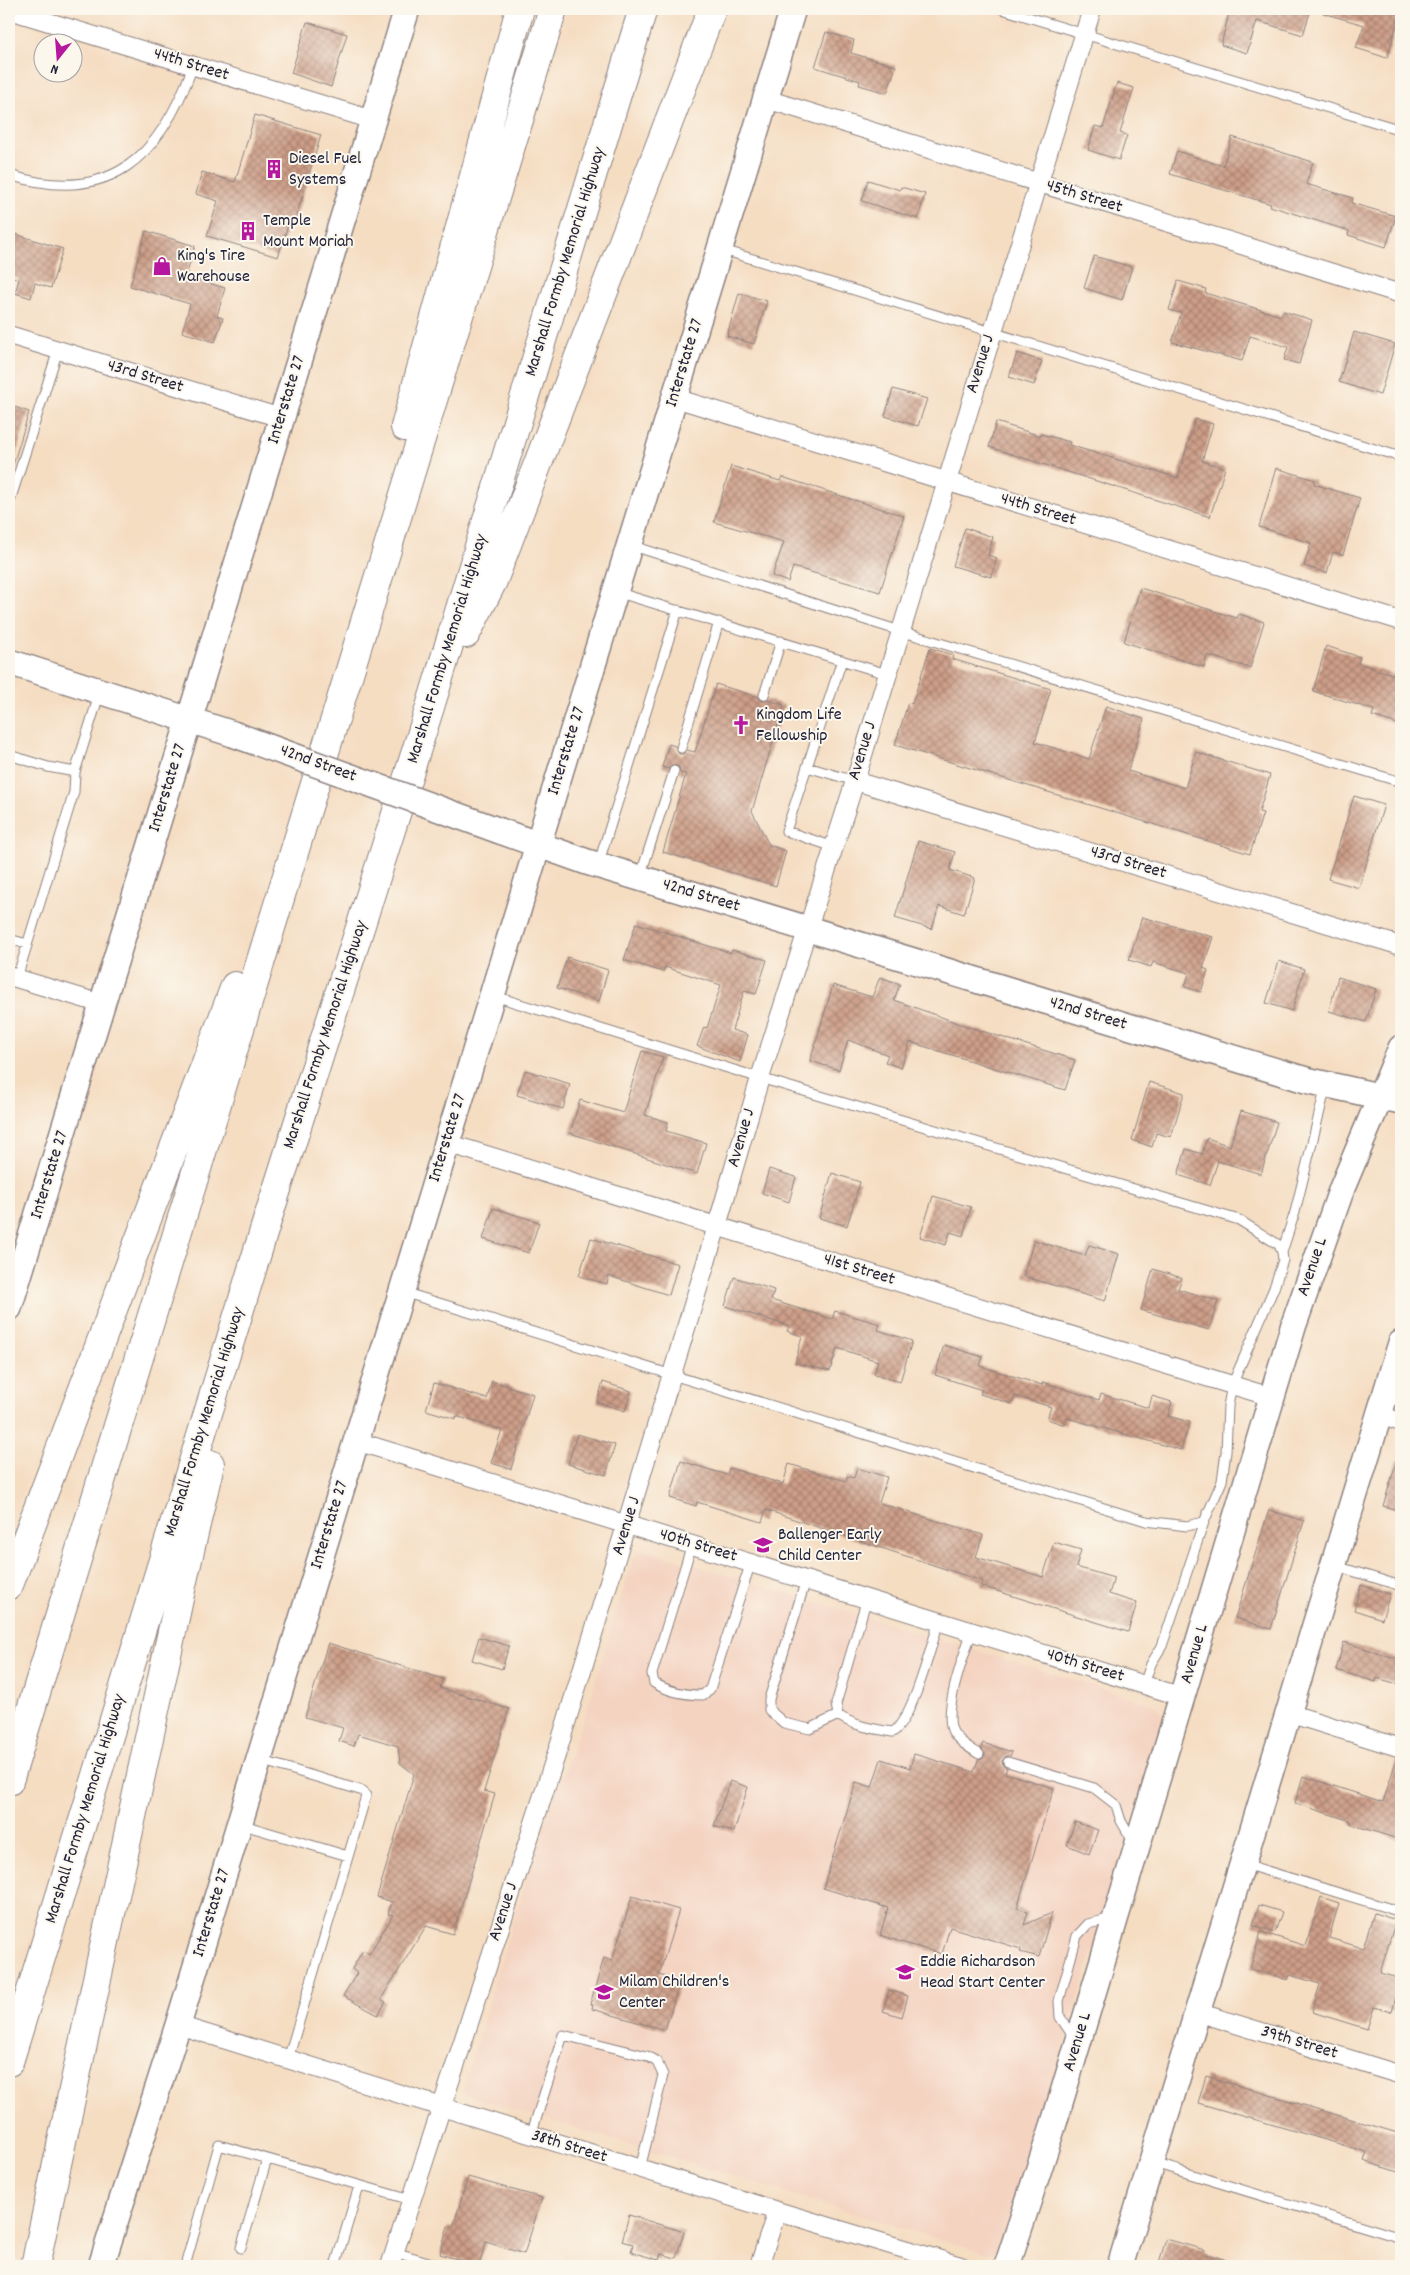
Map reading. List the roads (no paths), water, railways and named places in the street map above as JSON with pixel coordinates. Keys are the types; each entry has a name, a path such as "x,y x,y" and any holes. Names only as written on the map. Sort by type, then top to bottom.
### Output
{"highway":[{"path":"346,675 402,436 520,9"},
{"path":"9,1781 346,675 553,9"},
{"name":"Marshall Formby Memorial Highway","path":"9,2062 266,1224 430,707 643,9"},
{"path":"430,707 493,581 712,9"},
{"path":"9,1585 214,1039 306,806"},
{"path":"35,2266 182,1585 266,1224"}],"main road":[{"name":"Interstate 27","path":"9,1308 407,9"},
{"name":"Interstate 27","path":"101,2266 178,2024 793,9"},
{"name":"42nd Street","path":"9,662 233,734 598,865 1326,1085 1391,1099"},
{"name":"Avenue L","path":"1007,2266 1078,2043 1272,1397 1321,1244 1342,1188 1391,1099 1401,1048"},
{"path":"1120,2266 1333,1565 1390,1418 1401,1343"}],"street":[{"name":"Avenue J","path":"392,2259 559,1746 672,1376 760,1078 834,847 1092,9"},
{"name":"44th Street","path":"9,10 373,120"},
{"name":"45th Street","path":"766,100 1401,294"},
{"name":"43rd Street","path":"9,335 281,418"},
{"name":"44th Street","path":"675,398 1401,621"},
{"name":"43rd Street","path":"854,780 1401,946"},
{"path":"13,977 102,1004"},
{"name":"41st Street","path":"447,1143 1272,1397"},
{"name":"40th Street","path":"356,1441 1183,1697"},
{"path":"1288,1713 1401,1748"},
{"name":"39th Street","path":"1197,2012 1401,2075"},
{"name":"38th Street","path":"178,2024 640,2169 961,2266"},
{"path":"759,2266 776,2211"}],"lane":[{"path":"1002,9 1401,130"},
{"path":"9,175 40,183 82,184 107,178 128,167 158,136 187,84 193,66"},
{"path":"720,248 1401,457"},
{"path":"9,501 58,350"},
{"path":"630,545 900,631 1401,782"},
{"path":"615,592 887,674"},
{"path":"598,865 678,610"},
{"path":"681,748 719,622"},
{"path":"764,695 781,641"},
{"path":"834,847 786,831 842,660"},
{"path":"13,977 28,944 74,792 75,772 101,692"},
{"path":"9,755 48,768 75,772"},
{"path":"807,767 854,780"},
{"path":"640,877 674,771"},
{"path":"9,939 28,944"},
{"path":"492,995 760,1078 1239,1220 1279,1245 1283,1260 1274,1288 1232,1385 1228,1406 1226,1452 1222,1481 1204,1522 1162,1646 1151,1664 1144,1684"},
{"path":"1282,1252 1295,1212 1326,1085"},
{"path":"401,1291 1146,1521 1187,1526 1204,1522"},
{"path":"692,1544 652,1674 654,1683 663,1688 688,1695 703,1695 710,1689 751,1562"},
{"path":"1333,1565 1401,1586"},
{"path":"806,1580 770,1699 769,1710 784,1723 810,1730 838,1714"},
{"path":"866,1598 836,1704 838,1714 844,1720 872,1729 893,1732 900,1728 916,1691 939,1621"},
{"path":"972,1631 955,1687 950,1715 952,1731 966,1746 979,1754"},
{"path":"258,1760 363,1791 365,1800 288,2059"},
{"path":"1008,1762 1094,1788 1108,1796 1116,1804 1121,1820 1137,1848"},
{"path":"239,1824 348,1856"},
{"path":"1242,1863 1401,1912"},
{"path":"531,2135 563,2035 648,2056 657,2062 663,2074 640,2169"},
{"path":"185,2266 219,2145 411,2200"},
{"path":"241,2248 267,2159"},
{"path":"1152,2162 1401,2238"},
{"path":"335,2266 359,2186"},
{"path":"392,2259 442,2266"}],"place":[{"name":"Diesel Fuel Systems","path":"274,169"},
{"name":"Temple Mount Moriah","path":"248,231"},
{"name":"King's Tire Warehouse","path":"162,266"},
{"name":"Kingdom Life Fellowship","path":"741,725"},
{"name":"Ballenger Early Child Center","path":"763,1545"},
{"name":"Eddie Richardson Head Start Center","path":"905,1972"},
{"name":"Milam Children's Center","path":"604,1992"}]}
